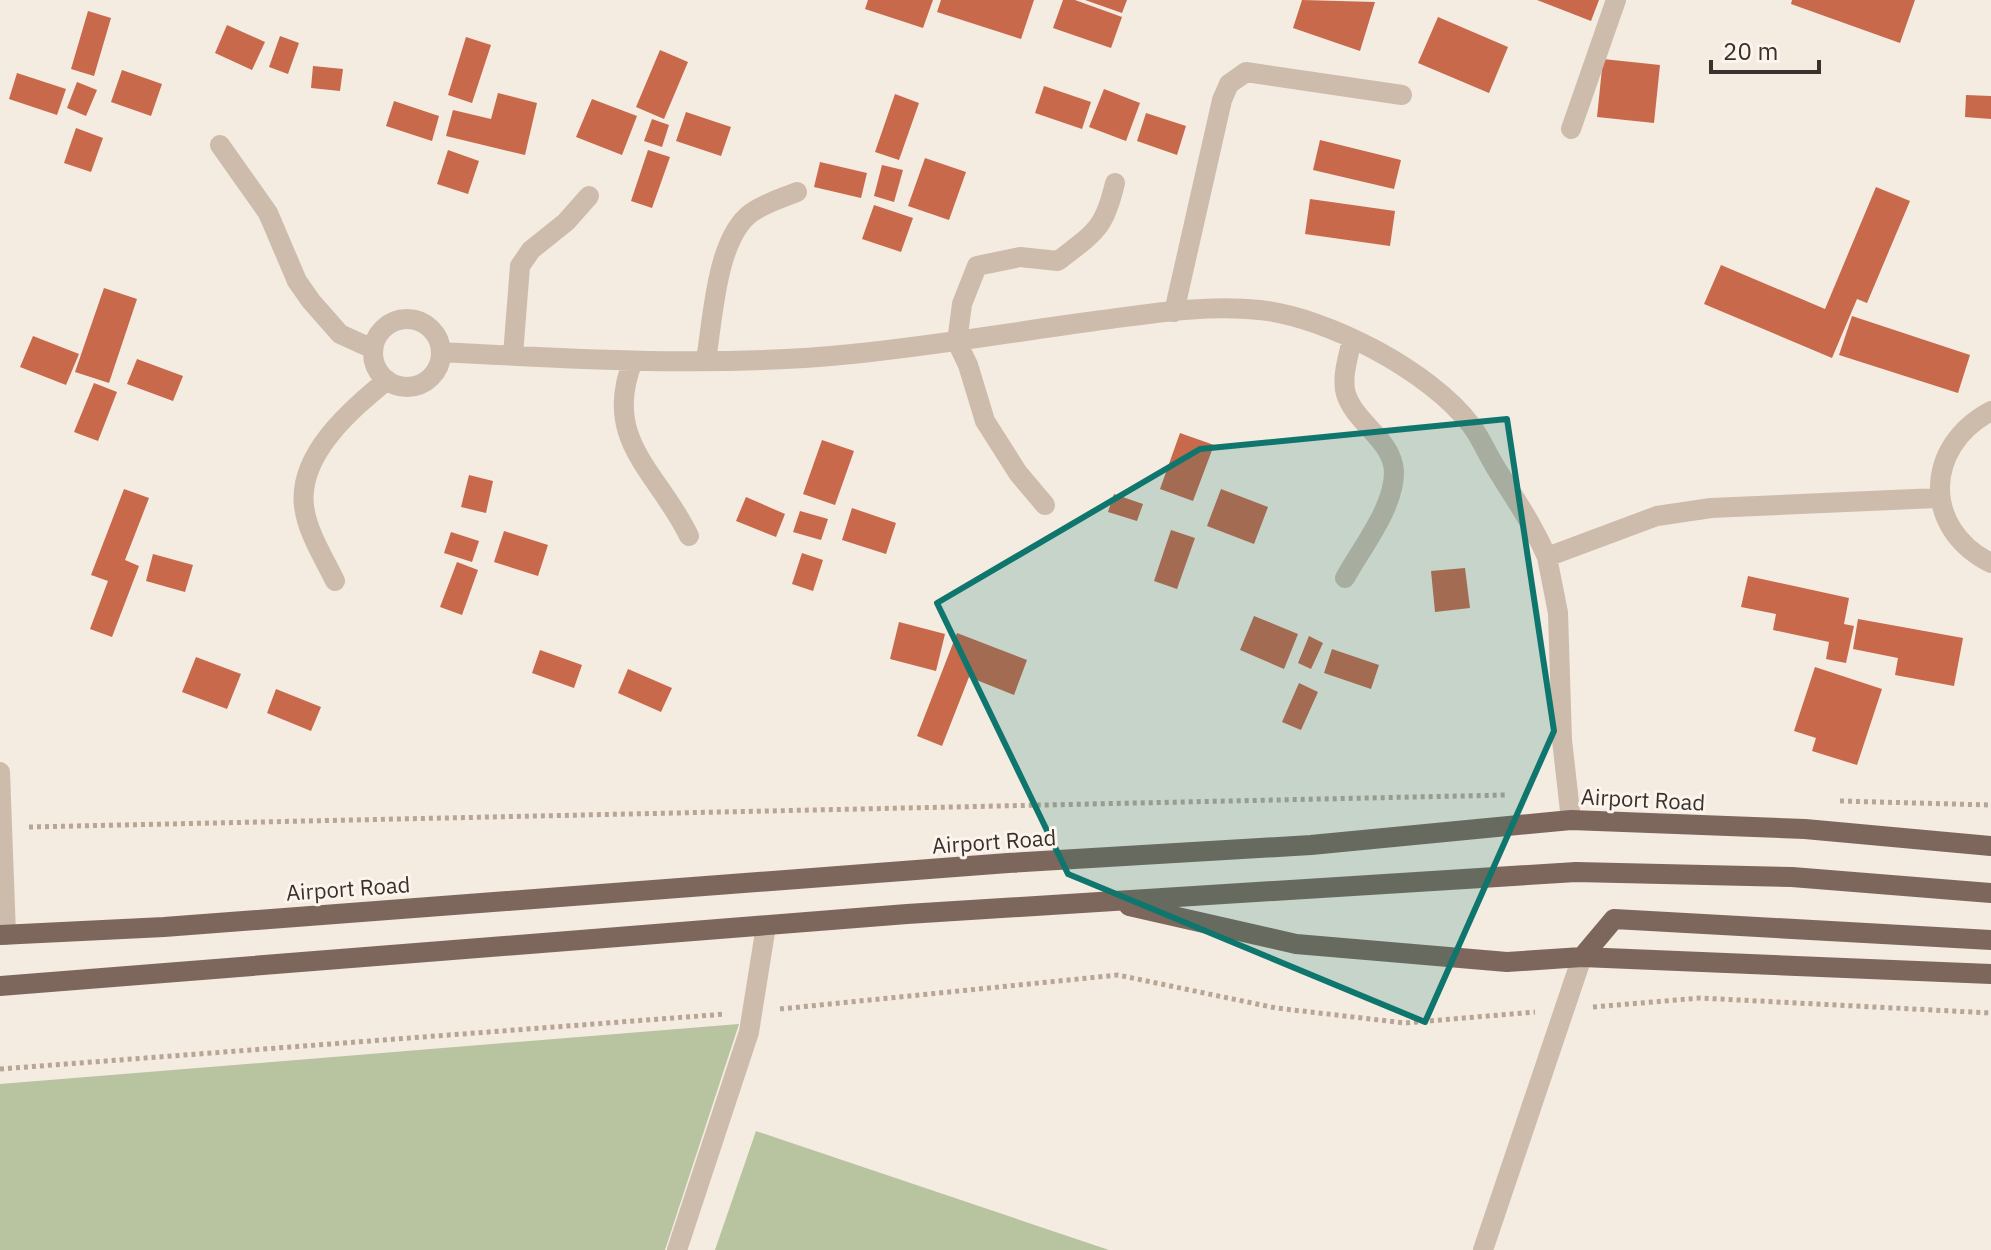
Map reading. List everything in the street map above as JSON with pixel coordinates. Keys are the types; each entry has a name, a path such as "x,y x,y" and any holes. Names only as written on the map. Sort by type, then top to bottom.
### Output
{"main road":[{"name":"Airport Road","path":"3,935 1311,845 1571,820 1805,829 1991,846"},
{"path":"0,986 1105,901 1576,872 1792,877 1991,893"},
{"path":"1105,901 1296,944 1507,962 1582,957 1991,974"},
{"path":"1582,957 1614,919 1991,940"}],"street":[{"path":"1571,129 1616,0"},
{"path":"1174,312 1222,100 1229,84 1246,72 1402,95"},
{"path":"220,145 268,213 297,281 311,301 340,334 373,349"},
{"path":"1045,505 1018,473 985,421 968,365 957,342 962,304 977,266 1020,257 1058,261 1107,217 1115,183"},
{"path":"706,360 726,249 737,227 765,204 797,192"},
{"path":"513,355 520,266 531,250 566,222 589,196"},
{"path":"442,352 633,361 787,359 957,342 1174,312 1261,310 1304,320 1352,339 1406,367 1470,423 1528,515 1547,557 1558,613 1563,753 1571,820"},
{"path":"409,319 431,329 442,352 435,372 418,386 408,387 387,380 376,366 373,349 385,327 409,319"},
{"path":"1345,578 1387,500 1394,469 1388,450 1354,409 1345,392 1352,339"},
{"path":"633,361 628,374 623,418 629,440 639,462 670,501 689,536"},
{"path":"335,581 304,509 303,483 327,439 351,409 387,380"},
{"path":"1991,411 1973,420 1955,439 1943,464 1937,498 1958,539 1976,556 1991,563"},
{"path":"1547,557 1603,535 1671,514 1711,508 1937,498"},
{"path":"0,772 3,935"},
{"path":"677,1250 752,1012 766,926"},
{"path":"1483,1250 1582,957"}],"path":[{"path":"2,827 1517,795"},
{"path":"1833,801 1991,805"},
{"path":"0,1069 752,1012 1118,975 1276,1008 1405,1023 1700,998 1991,1013"}],"highlighted area":[{"path":"1507,419 1554,731 1425,1022 1068,874 937,603 1200,449"}],"green space":[{"path":"739,1024 665,1250 0,1250 0,1084"},
{"path":"756,1131 1109,1250 715,1250"}],"building":[{"path":"868,0 933,0 923,28 865,9"},
{"path":"941,0 1034,0 1021,39 937,12"},
{"path":"1063,0 1075,0 1122,17 1111,48 1053,28"},
{"path":"1085,0 1127,0 1122,13"},
{"path":"1302,0 1375,2 1360,51 1293,28"},
{"path":"1537,0 1599,0 1591,21"},
{"path":"1792,0 1915,0 1900,43 1791,4"},
{"path":"88,11 111,18 94,76 71,69"},
{"path":"1438,17 1508,47 1489,93 1418,63"},
{"path":"227,25 265,42 252,70 215,53"},
{"path":"280,36 299,43 288,74 269,67"},
{"path":"466,37 491,45 472,103 448,95"},
{"path":"660,50 688,62 664,119 636,107"},
{"path":"1603,59 1660,65 1654,123 1597,117"},
{"path":"313,66 343,69 340,91 311,88"},
{"path":"122,70 162,84 151,116 111,102"},
{"path":"17,73 66,89 57,115 9,99"},
{"path":"77,82 97,90 86,116 67,108"},
{"path":"1044,86 1091,102 1082,129 1035,113"},
{"path":"1104,89 1140,103 1126,141 1089,127"},
{"path":"498,93 537,103 525,155 446,136 453,110 491,119"},
{"path":"895,94 919,103 899,160 875,152"},
{"path":"1966,95 1991,96 1991,119 1965,117"},
{"path":"592,99 637,116 622,155 576,137"},
{"path":"394,101 439,116 432,141 386,126"},
{"path":"686,112 731,127 721,156 676,141"},
{"path":"1146,113 1186,126 1177,155 1137,141"},
{"path":"652,119 669,125 662,147 644,141"},
{"path":"76,128 103,138 91,172 64,163"},
{"path":"1320,140 1401,160 1394,189 1313,170"},
{"path":"448,150 479,161 468,194 437,184"},
{"path":"648,150 670,157 652,208 631,201"},
{"path":"925,158 966,172 949,220 908,206"},
{"path":"820,162 867,173 861,198 814,187"},
{"path":"882,165 903,170 894,202 874,196"},
{"path":"1876,187 1910,201 1867,303 1857,299 1832,358 1704,304 1721,265 1825,309"},
{"path":"1310,199 1395,211 1390,246 1305,234"},
{"path":"874,205 913,218 901,252 862,239"},
{"path":"104,288 137,299 109,383 75,372"},
{"path":"1852,316 1970,355 1958,393 1839,355"},
{"path":"33,336 79,354 66,385 20,367"},
{"path":"137,359 183,376 173,401 127,384"},
{"path":"94,383 117,392 98,441 74,432"},
{"path":"1180,433 1214,445 1193,501 1160,489"},
{"path":"822,440 854,451 835,505 803,494"},
{"path":"469,475 493,481 486,513 461,507"},
{"path":"124,489 149,498 125,560 139,566 112,637 90,629 108,581 91,575"},
{"path":"1221,489 1268,507 1254,544 1207,526"},
{"path":"1114,494 1143,504 1137,521 1108,512"},
{"path":"746,497 785,514 776,537 736,521"},
{"path":"852,508 896,523 886,554 842,540"},
{"path":"800,511 828,519 821,540 793,532"},
{"path":"1171,530 1195,538 1177,589 1154,581"},
{"path":"504,531 548,545 538,576 494,562"},
{"path":"451,532 479,541 472,562 444,553"},
{"path":"802,553 823,560 813,591 792,584"},
{"path":"153,554 193,565 185,592 146,581"},
{"path":"457,562 478,570 462,615 440,607"},
{"path":"1465,568 1470,608 1435,612 1431,571"},
{"path":"1748,576 1849,598 1844,624 1854,626 1846,663 1826,659 1829,642 1773,630 1776,614 1741,607"},
{"path":"1254,616 1298,634 1284,669 1240,650"},
{"path":"1858,619 1963,638 1954,686 1895,675 1898,658 1853,649"},
{"path":"899,622 945,634 936,671 890,659"},
{"path":"957,633 1027,660 1014,695 969,677 942,746 917,736"},
{"path":"1309,636 1323,643 1311,669 1298,663"},
{"path":"1332,649 1379,665 1371,689 1324,673"},
{"path":"540,650 582,665 574,688 532,673"},
{"path":"196,657 241,674 227,709 182,692"},
{"path":"1815,667 1882,689 1857,765 1812,751 1816,738 1794,731"},
{"path":"628,669 672,688 661,712 618,693"},
{"path":"1299,683 1318,692 1301,730 1282,722"},
{"path":"276,689 321,707 311,731 267,713"}]}
